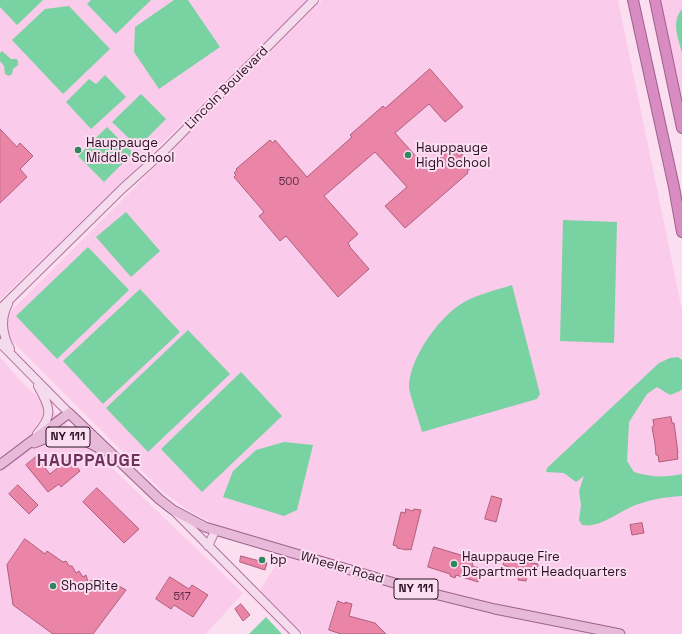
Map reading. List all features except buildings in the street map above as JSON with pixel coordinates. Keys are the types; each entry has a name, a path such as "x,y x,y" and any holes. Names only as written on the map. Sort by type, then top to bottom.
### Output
{"highway":[{"path":"633,0 674,187 682,232"},
{"path":"655,0 682,128"}],"main road":[{"name":"NY 111","path":"0,465 69,413 148,489 173,510 205,528"},
{"name":"NY 111","path":"23,448 44,440 71,437 81,439 112,454"},
{"name":"Wheeler Road","path":"205,528 425,591 495,609 620,634"}],"street":[{"name":"Lincoln Boulevard","path":"0,309 122,189 165,150 314,0"},
{"path":"0,305 14,295"},
{"path":"14,295 6,306 1,323 6,342 15,358"},
{"path":"0,343 69,413"},
{"path":"23,448 45,425 49,414 48,406 32,377"},
{"path":"173,510 296,634"},
{"path":"205,528 204,535 208,546"},
{"path":"208,546 214,531"}],"shaded area":[{"name":"Hauppauge Middle School","path":"0,0 310,0 0,300"},
{"name":"Hauppauge High School","path":"322,0 618,0 682,310 682,634 304,634 260,590 281,557 303,551 216,525 189,511 164,493 8,337 5,319 10,312"},
{"path":"660,0 682,0 682,104"},
{"path":"0,357 19,379 243,593 206,634 0,634"}],"green space":[{"path":"0,0 43,0 17,25 0,7"},
{"path":"91,0 151,0 116,34 87,4"},
{"path":"174,0 188,0 220,47 159,89 134,52 135,27"},
{"path":"69,6 110,49 63,94 12,40 45,9"},
{"path":"682,9 682,53 677,35 676,24"},
{"path":"2,51 11,59 17,59 18,62 18,65 13,69 12,74 9,76 5,74 4,66 0,61 0,53"},
{"path":"105,75 126,97 91,129 66,102 89,79 96,84"},
{"path":"141,94 166,119 138,147 112,122"},
{"path":"107,127 133,153 104,182 78,156"},
{"path":"126,212 160,251 131,277 96,237"},
{"path":"563,220 617,222 614,343 560,341"},
{"path":"88,247 129,290 57,359 16,316"},
{"path":"512,285 540,394 537,399 422,432 410,394 409,385 414,363 426,341 441,321 463,302"},
{"path":"140,289 180,332 103,404 63,361"},
{"path":"188,330 230,374 148,452 106,408"},
{"path":"678,357 682,360 682,389 670,395 657,387 647,394 629,422 627,461 634,472 640,474 664,476 682,474 682,496 643,502 607,520 595,524 582,525 579,520 581,505 579,491 584,476 576,482 564,473 546,472 547,468 659,363 670,358"},
{"path":"241,372 282,416 202,492 161,449"},
{"path":"284,442 313,445 297,510 284,516 223,497 233,471 256,450"},
{"path":"266,617 282,634 249,634"}],"place":[{"name":"Hauppauge Middle School","path":"78,150"},
{"name":"Hauppauge High School","path":"408,155"},
{"name":"bp","path":"262,560"},
{"name":"Hauppauge Fire Department Headquarters","path":"454,564"},
{"name":"ShopRite","path":"53,586"}],"district":[{"name":"HAUPPAUGE","path":"89,461"}]}
